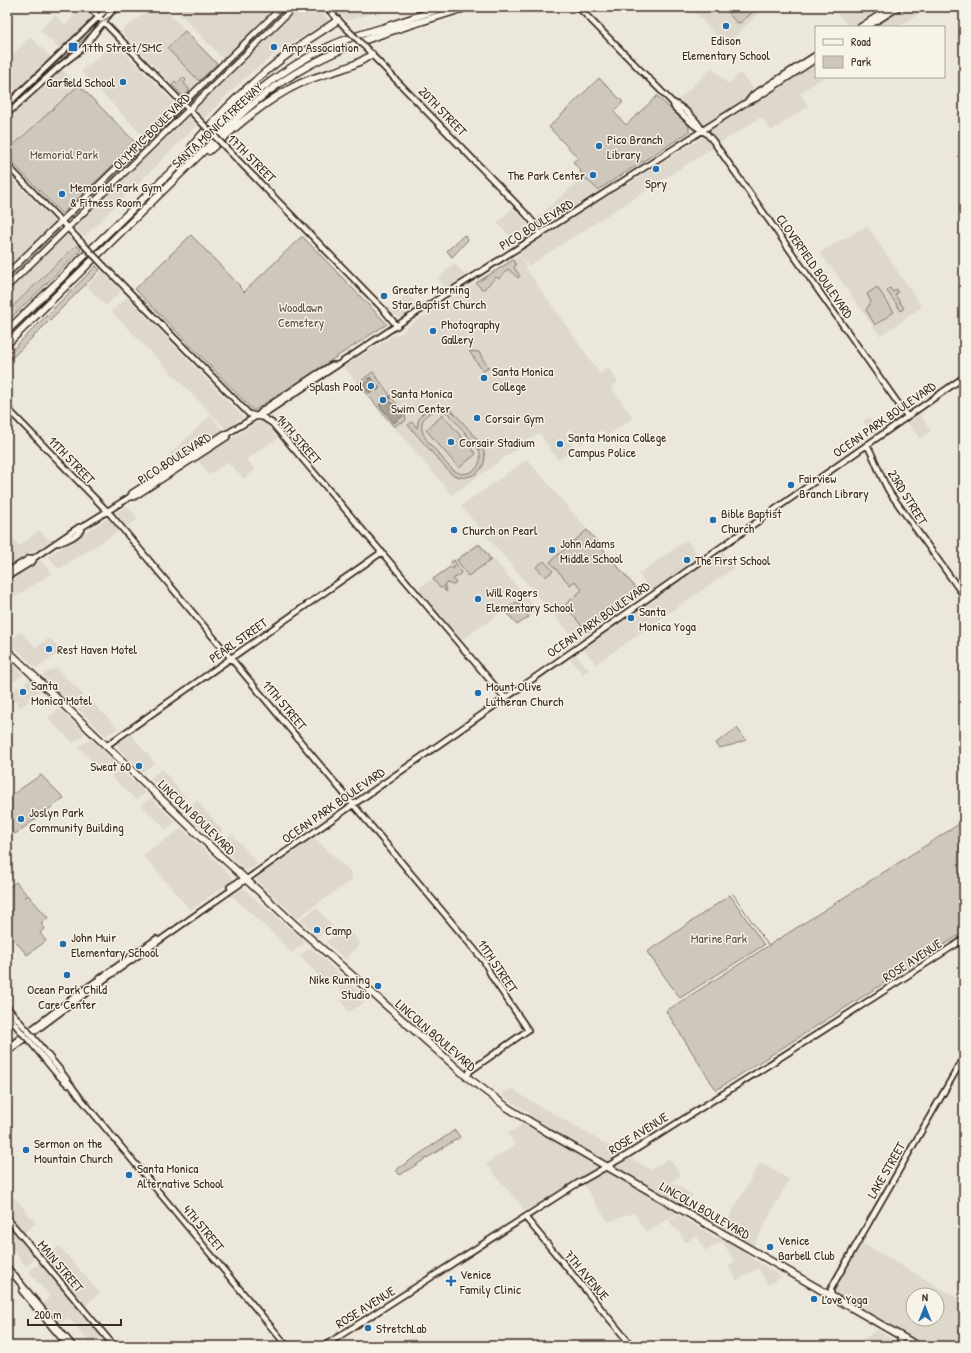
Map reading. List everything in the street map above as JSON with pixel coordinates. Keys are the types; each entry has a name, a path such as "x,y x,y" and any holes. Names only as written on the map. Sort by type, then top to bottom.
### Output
{"highway":[{"name":"SANTA MONICA FREEWAY","path":"7,331 173,169 244,102 274,78 304,59 348,38 446,7"},
{"name":"SANTA MONICA FREEWAY","path":"7,344 236,119 260,98 294,73 343,49 468,7"},
{"path":"173,169 217,119 257,80 295,49 338,20"},
{"path":"172,182 182,176 216,144 280,94 308,80 355,65 370,53"},
{"path":"7,349 25,327"},
{"name":"LINCOLN BOULEVARD","path":"7,650 308,937 467,1077 508,1108 918,1346"}],"main road":[{"name":"OLYMPIC BOULEVARD","path":"7,274 282,7"},
{"name":"OLYMPIC BOULEVARD","path":"7,287 294,7"}],"street":[{"name":"17TH STREET","path":"89,7 388,314 397,326"},
{"path":"7,105 109,7"},
{"path":"7,114 61,65 79,51 115,7"},
{"name":"20TH STREET","path":"326,7 526,214 540,234"},
{"path":"862,26 891,7"},
{"path":"869,26 899,7"},
{"name":"CLOVERFIELD BOULEVARD","path":"578,8 673,103 676,103 687,112 717,146 907,416"},
{"name":"PICO BOULEVARD","path":"7,577 58,543 61,538 79,527 82,527 130,497 132,493 224,434 267,412 314,378 334,368 336,364 747,102 810,61 815,56"},
{"name":"PICO BOULEVARD","path":"810,61 815,60"},
{"name":"14TH STREET","path":"7,165 242,407 250,414 264,418 272,423 505,698"},
{"name":"OCEAN PARK BOULEVARD","path":"7,1048 82,991 152,946 152,943 354,804 964,376"},
{"name":"11TH STREET","path":"7,408 107,511 483,958 492,977 528,1030 470,1071 467,1077"},
{"name":"23RD STREET","path":"867,445 885,485 964,596"},
{"name":"PEARL STREET","path":"106,746 382,552"},
{"name":"PICO BOULEVARD","path":"7,572 30,558 34,558"},
{"name":"23RD STREET","path":"936,558 937,562 964,600"},
{"name":"OCEAN PARK BOULEVARD","path":"7,1052 119,968 128,958 161,937 238,882 246,879"},
{"name":"ROSE AVENUE","path":"324,1346 963,941"},
{"name":"4TH STREET","path":"7,1007 56,1072 78,1095 287,1346"},
{"name":"4TH STREET","path":"7,1014 25,1031"},
{"name":"LAKE STREET","path":"831,1296 831,1289 837,1278 964,1057"},
{"name":"MAIN STREET","path":"7,1218 114,1346"},
{"name":"7TH AVENUE","path":"525,1218 632,1346"},
{"path":"7,1267 73,1346"},
{"path":"7,1272 68,1346"},
{"path":"898,1346 900,1336"}],"shaded area":[{"path":"83,7 92,18 59,49 40,30 55,15 65,25"},
{"path":"167,7 171,11 169,14 219,64 183,96 121,31 151,8"},
{"path":"174,7 276,7 225,57 222,58"},
{"path":"299,7 317,7 329,21 281,49 247,76 204,118 195,108"},
{"path":"333,7 391,7 347,21"},
{"name":"Edison Elementary School","path":"689,7 765,7 726,45"},
{"path":"831,7 863,7 871,15 854,26 849,26"},
{"path":"904,7 929,7 900,26 875,26"},
{"path":"31,37 51,57 19,89 18,88 10,95 11,97 7,100 7,60"},
{"name":"Garfield School","path":"115,43 176,105 143,136 81,71"},
{"path":"815,65 815,78 822,78 800,93 808,106 771,131 761,117 528,266 513,245 516,242 497,223 512,208 528,226 584,176 606,198 712,131 678,100 712,68 728,84 740,73 763,98"},
{"path":"61,69 79,85 7,151 7,118"},
{"path":"187,116 197,125 84,237 74,226"},
{"path":"7,174 55,222 7,268"},
{"path":"867,226 922,307 880,336 820,252"},
{"path":"66,234 76,244 7,311 7,291"},
{"name":"Santa Monica College","path":"519,255 526,266 525,267 600,374 609,368 618,382 611,387 633,418 607,436 602,430 581,444 570,429 565,433 575,448 558,460 539,433 452,495 344,367 394,335 398,335 405,330 405,328"},
{"path":"454,263 465,275 446,288 438,279"},
{"path":"102,271 121,291 106,306 87,287"},
{"path":"407,294 419,306 399,318 391,310"},
{"path":"127,297 243,417 226,429 111,311"},
{"name":"Splash Pool","path":"370,377 380,388 377,391 375,389 369,393 362,385"},
{"path":"389,396 391,398 389,400 403,416 394,423 379,405"},
{"path":"920,414 931,431 920,439 908,423"},
{"path":"210,416 224,431 174,462 168,456"},
{"path":"869,417 878,430 872,434 863,421"},
{"path":"257,422 266,424 278,438 247,459 255,470 244,479 228,462 209,475 198,460"},
{"name":"John Adams Middle School","path":"527,459 642,594 576,641 461,506"},
{"path":"127,506 138,519 127,526 116,513"},
{"path":"108,518 119,531 59,569 48,556"},
{"path":"39,530 50,541 10,566 7,563 7,539 10,536 20,546"},
{"path":"687,540 704,564 723,552 734,568 596,664 583,649 658,598 638,574"},
{"name":"Will Rogers Elementary School","path":"479,542 538,611 517,625 505,610 462,640 418,589 449,567 448,564"},
{"path":"40,561 52,573 7,602 7,581"},
{"path":"21,632 36,647 50,638 61,651 37,669 8,641"},
{"path":"576,655 589,670 583,674 570,659"},
{"path":"7,659 23,675 7,686"},
{"path":"56,668 84,695 73,703 70,702 42,675"},
{"name":"Santa Monica Motel","path":"29,680 40,690 28,698 29,701 20,707 7,694"},
{"path":"90,700 118,728 106,736 78,709"},
{"path":"58,710 61,711 84,733 84,735 73,743 48,718"},
{"path":"131,734 155,763 142,772 117,746 117,744"},
{"path":"89,740 92,740 115,762 103,772 78,747"},
{"path":"120,769 146,793 136,800 111,776"},
{"path":"162,769 186,798 178,805 150,778"},
{"path":"152,799 175,822 166,829 141,805"},
{"path":"197,801 223,831 212,838 184,811"},
{"path":"182,828 233,878 233,880 190,910 143,855"},
{"path":"232,834 258,864 246,871 218,844"},
{"path":"314,838 351,872 352,880 297,918 256,880"},
{"path":"243,888 305,943 291,953 277,937 231,895"},
{"path":"317,908 332,926 319,936 300,919"},
{"path":"347,927 360,944 346,960 326,942"},
{"path":"310,948 368,1000 349,1012 341,1000 345,996 330,979 325,983 300,955"},
{"path":"513,1088 524,1097 651,1170 669,1158 681,1175 671,1182 693,1195 676,1214 646,1232 634,1213 608,1222 580,1179 526,1210 524,1209 486,1164 515,1145 508,1133 522,1125 530,1114 503,1096 503,1094"},
{"path":"760,1163 789,1179 748,1256 781,1276 768,1285 758,1268 737,1281 728,1266 735,1262 722,1241 706,1251 696,1235 686,1243 677,1229 675,1230 669,1221 678,1215 717,1238"},
{"path":"7,1189 36,1223 19,1237 34,1260 26,1266 7,1244"},
{"path":"862,1243 939,1287 905,1287 905,1327 945,1327 945,1291 963,1301 959,1309 964,1312 964,1346 899,1346 904,1333 834,1292"},
{"path":"59,1246 100,1293 84,1306 106,1332 91,1345 69,1318 59,1325 42,1304 50,1296 30,1274 30,1271"},
{"path":"877,1330 896,1342 895,1346 853,1346"}],"green space":[{"path":"284,7 291,7 192,102 191,100 203,86"},
{"path":"723,7 756,7 754,11 740,23 736,22"},
{"path":"185,31 217,64 199,81 167,48"},
{"path":"183,77 186,80 184,83 189,89 189,92 183,96 172,85 175,81 177,83"},
{"path":"599,78 623,102 614,112 626,125 657,96 689,126 689,132 598,190 580,173 581,171 573,162 578,158 549,127"},
{"name":"Memorial Park","path":"79,85 136,143 62,214 7,157 7,151"},
{"path":"179,110 180,112 168,126 71,220 69,218 80,206"},
{"path":"57,228 59,230 47,244 7,283 7,277"},
{"name":"Woodlawn Cemetery","path":"191,235 244,292 301,237 303,237 387,324 253,410 135,289"},
{"path":"464,235 468,240 452,257 447,251"},
{"path":"76,245 81,250 7,322 7,312"},
{"path":"513,260 516,265 514,267 520,276 518,278 508,269 499,279 496,277 484,289 476,283"},
{"path":"96,266 100,270 7,363 7,355"},
{"path":"877,287 894,312 875,325 866,310 871,302 867,294"},
{"path":"890,288 893,292 896,289 898,293 895,295 904,308 901,311 887,291"},
{"path":"469,351 479,352 489,368 483,371"},
{"name":"Santa Monica Swim Center","path":"373,372 406,417 406,420 402,423 400,422 394,427 358,383"},
{"path":"434,407 445,407 452,411 481,445 485,457 484,463 481,469 476,473 463,477 450,473 408,425 412,422 417,428 419,419 423,412","holes":["436,410 444,411 449,414 479,450 479,464 470,472 462,474 453,470 425,437 422,427 422,422 425,417"]},
{"name":"Corsair Stadium","path":"443,415 476,454 459,468 426,430"},
{"path":"587,530 641,594 587,632 566,607 566,604 582,590 575,581 570,585 550,562"},
{"path":"480,545 491,560 468,576 457,560"},
{"path":"454,560 461,573 453,579 456,583 453,585 447,583 444,585 447,591 446,592 442,587 440,588 433,579 450,567 452,569 454,568 451,562"},
{"path":"544,561 553,571 545,577 536,567"},
{"path":"517,602 529,617 517,625 505,610"},
{"path":"737,728 746,740 719,748 716,743"},
{"path":"41,775 64,798 15,834 7,825 7,798"},
{"path":"964,821 964,932 716,1090 666,1011"},
{"path":"16,882 27,895 24,898 28,895 48,918 41,924 45,928 40,933 46,941 27,955 7,931 7,889"},
{"name":"Marine Park","path":"730,895 764,945 680,998 647,952"},
{"path":"455,1130 460,1137 400,1175 396,1170"}],"waterway":[{"path":"733,894 768,945"}],"tram line":[{"path":"7,111 103,21 116,13 137,7"}],"place":[{"name":"Edison Elementary School","path":"726,26"},
{"name":"17th Street/SMC","path":"73,47"},
{"name":"Amp Association","path":"274,47"},
{"name":"Garfield School","path":"123,82"},
{"name":"Pico Branch Library","path":"599,146"},
{"name":"Spry","path":"656,169"},
{"name":"The Park Center","path":"593,175"},
{"name":"Memorial Park Gym & Fitness Room","path":"62,194"},
{"name":"Greater Morning Star Baptist Church","path":"384,296"},
{"name":"Photography Gallery","path":"433,331"},
{"name":"Santa Monica College","path":"484,378"},
{"name":"Splash Pool","path":"371,386"},
{"name":"Santa Monica Swim Center","path":"383,400"},
{"name":"Corsair Gym","path":"477,418"},
{"name":"Corsair Stadium","path":"451,442"},
{"name":"Santa Monica College Campus Police","path":"560,444"},
{"name":"Fairview Branch Library","path":"791,485"},
{"name":"Bible Baptist Church","path":"713,520"},
{"name":"Church on Pearl","path":"454,530"},
{"name":"John Adams Middle School","path":"552,550"},
{"name":"The First School","path":"687,560"},
{"name":"Will Rogers Elementary School","path":"478,599"},
{"name":"Santa Monica Yoga","path":"631,618"},
{"name":"Rest Haven Motel","path":"49,649"},
{"name":"Santa Monica Motel","path":"23,692"},
{"name":"Mount Olive Lutheran Church","path":"478,693"},
{"name":"Sweat 60","path":"139,766"},
{"name":"Joslyn Park Community Building","path":"21,819"},
{"name":"Camp","path":"317,930"},
{"name":"John Muir Elementary School","path":"63,944"},
{"name":"Ocean Park Child Care Center","path":"67,975"},
{"name":"Nike Running Studio","path":"378,986"},
{"name":"Sermon on the Mountain Church","path":"26,1150"},
{"name":"Santa Monica Alternative School","path":"129,1175"},
{"name":"Venice Barbell Club","path":"770,1247"},
{"name":"Venice Family Clinic","path":"451,1281"},
{"name":"Love Yoga","path":"814,1299"},
{"name":"StretchLab","path":"368,1328"}]}
